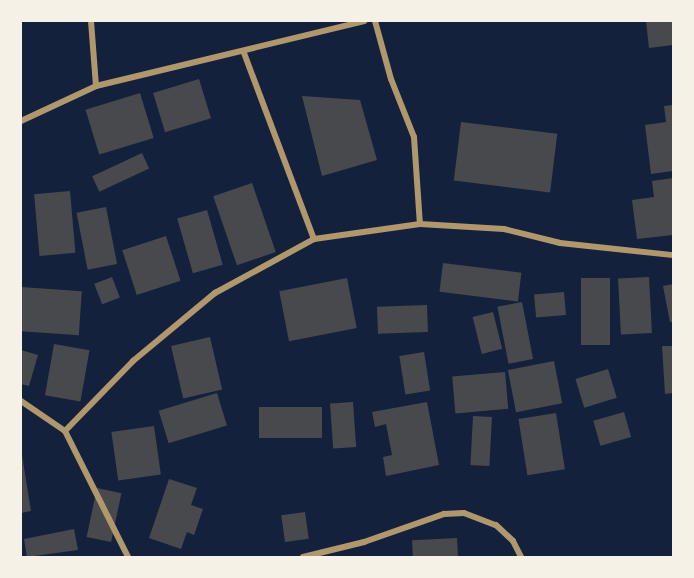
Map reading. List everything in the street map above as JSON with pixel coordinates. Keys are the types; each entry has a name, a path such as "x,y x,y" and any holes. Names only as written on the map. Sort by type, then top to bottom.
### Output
{"street":[{"path":"91,21 96,86"},
{"path":"21,121 96,86 244,53 364,21"},
{"path":"375,21 391,79 414,137 420,224"},
{"path":"244,53 314,239"},
{"path":"65,431 133,361 215,293 314,239 420,224 504,229 560,243 673,255"},
{"path":"21,401 65,431 128,557"},
{"path":"303,557 344,549 444,514 464,513 496,525 513,541 521,557"}],"building":[{"path":"646,21 673,21 673,45 649,48"},
{"path":"199,79 211,118 165,132 153,93"},
{"path":"140,93 154,138 99,155 85,110"},
{"path":"302,96 360,100 377,160 322,176"},
{"path":"673,105 673,171 651,174 645,125 666,122 664,106"},
{"path":"461,122 557,134 550,192 454,181"},
{"path":"142,153 149,168 99,192 92,176"},
{"path":"673,178 673,235 637,239 632,200 654,197 652,181"},
{"path":"252,183 276,252 237,265 213,196"},
{"path":"70,191 75,253 40,256 34,194"},
{"path":"106,207 117,264 88,270 77,213"},
{"path":"207,210 223,265 193,273 177,219"},
{"path":"166,236 181,281 137,295 122,250"},
{"path":"443,263 521,273 518,301 439,292"},
{"path":"112,277 120,298 102,304 94,284"},
{"path":"649,277 652,333 621,335 618,279"},
{"path":"347,278 357,328 289,341 279,291"},
{"path":"581,278 610,278 610,345 581,345"},
{"path":"673,284 673,322 670,322 663,286"},
{"path":"21,287 82,291 79,335 21,331"},
{"path":"564,292 566,315 536,318 534,295"},
{"path":"522,302 533,359 509,364 497,307"},
{"path":"427,305 428,332 378,334 377,307"},
{"path":"493,312 502,349 482,354 473,317"},
{"path":"210,337 222,390 183,399 171,346"},
{"path":"54,344 89,350 80,401 45,395"},
{"path":"662,346 673,346 673,393 665,394"},
{"path":"21,350 38,355 29,386 21,384"},
{"path":"424,352 430,391 405,394 399,356"},
{"path":"554,361 562,403 516,412 508,370"},
{"path":"608,369 617,398 584,408 575,379"},
{"path":"505,372 508,409 455,413 452,377"},
{"path":"217,393 227,426 169,443 159,411"},
{"path":"353,402 356,447 333,448 330,404"},
{"path":"427,402 439,465 386,476 383,457 392,455 386,424 375,427 372,412"},
{"path":"259,407 322,407 322,438 259,438"},
{"path":"624,412 631,437 600,446 593,421"},
{"path":"556,413 565,469 527,475 518,419"},
{"path":"473,416 492,417 489,466 470,465"},
{"path":"154,426 161,475 118,481 111,432"},
{"path":"21,449 31,511 21,513"},
{"path":"169,479 197,488 191,505 203,509 194,535 187,532 181,549 149,538"},
{"path":"97,488 121,493 111,542 87,537"},
{"path":"305,512 309,539 285,542 281,515"},
{"path":"74,529 78,550 27,557 24,539"},
{"path":"457,538 458,557 413,557 412,540"}]}
